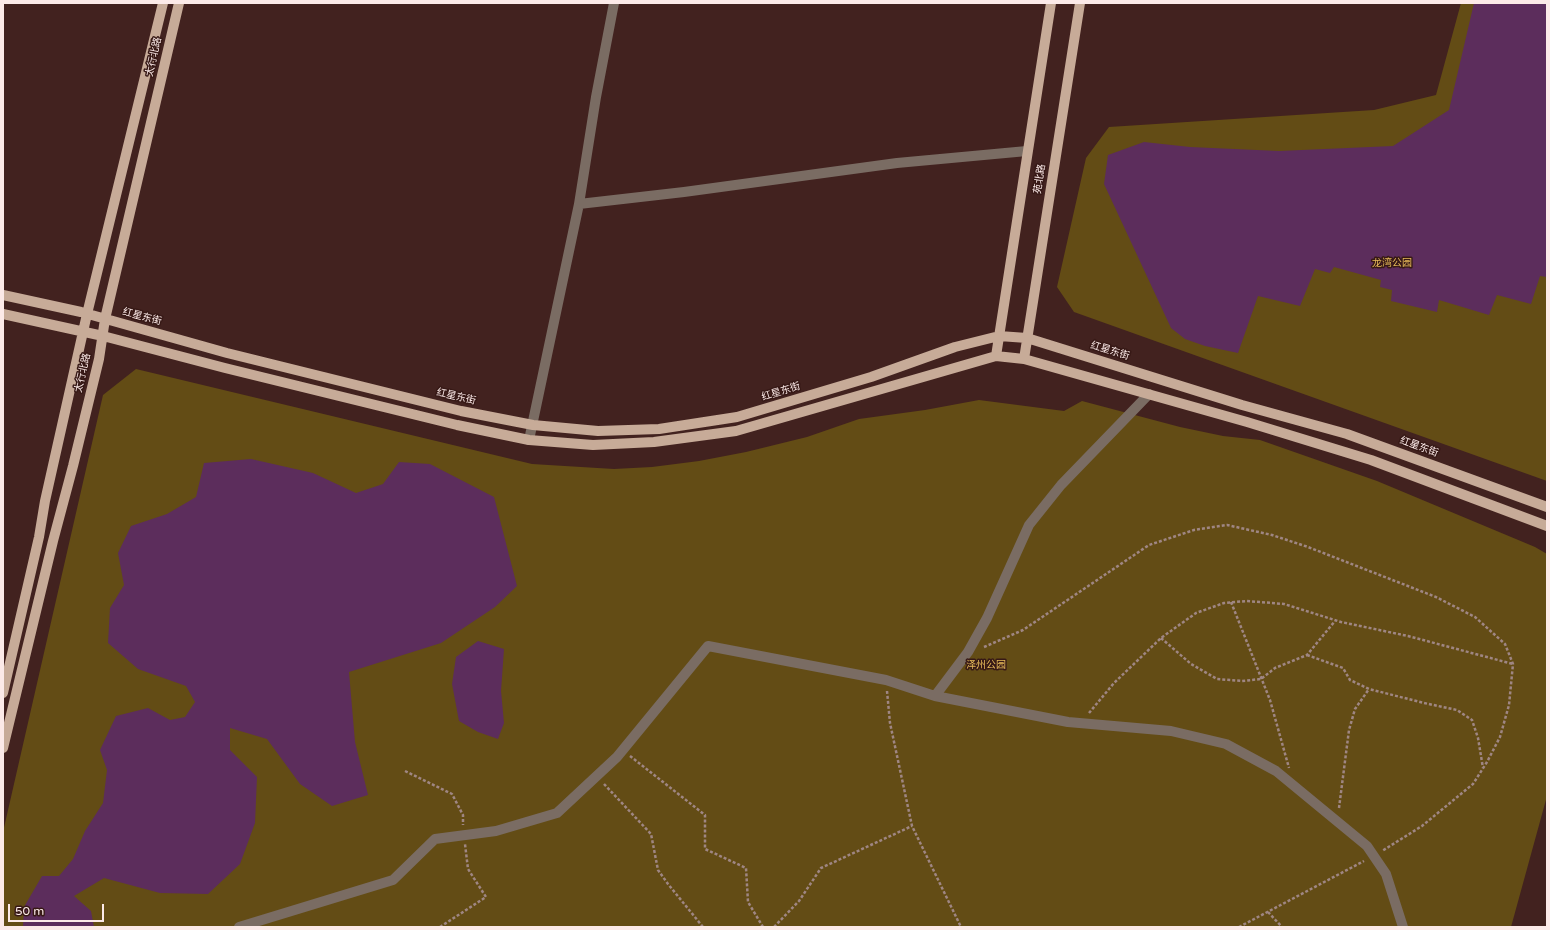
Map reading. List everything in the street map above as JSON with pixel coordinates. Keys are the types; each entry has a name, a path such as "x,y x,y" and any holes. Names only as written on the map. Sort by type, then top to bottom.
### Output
{"main road":[{"name":"太行北路","path":"3,693 39,537 46,493 87,314 163,3"},
{"name":"太行北路","path":"3,748 52,541 73,466 103,336 104,319 179,3"},
{"name":"苑北路","path":"996,356 1051,3"},
{"name":"苑北路","path":"1024,359 1080,3"},
{"name":"红星东街","path":"3,296 87,314 227,353 438,406 533,425 598,431 659,430 737,417 871,377 955,347 999,336 1027,338 1242,405 1347,434 1547,507"},
{"path":"3,314 103,336 225,368 457,425 529,440 593,445 654,442 736,431 996,356 1024,359 1247,422 1371,460 1547,526"}],"street":[{"path":"529,440 579,204 596,97 614,3"},
{"path":"579,204 692,191 897,163 1027,151"},
{"path":"935,696 968,652 987,618 1029,525 1061,485 1149,394"},
{"path":"239,927 393,880 435,839 496,831 557,813 623,750 708,646 886,680 935,696 1068,722 1171,731 1226,744 1276,771 1366,846 1386,874 1403,927"}],"path":[{"path":"968,652 990,645 1023,630 1149,545 1194,530 1227,525 1272,535 1308,547 1436,597 1475,617 1505,644 1513,664 1507,712 1500,737 1473,784 1422,826 1374,856 1239,927"},
{"path":"1080,723 1114,683 1161,638 1196,613 1224,602 1247,601 1284,604 1335,621 1408,636 1513,664"},
{"path":"1231,602 1270,700 1294,786"},
{"path":"1161,638 1191,664 1217,678 1242,681 1261,678 1275,668 1307,655 1335,621"},
{"path":"1307,655 1343,668 1350,680 1369,689 1457,710 1472,720 1478,738 1483,769"},
{"path":"886,680 890,723 912,826 961,927"},
{"path":"1337,821 1349,730 1354,710 1369,689"},
{"path":"623,750 705,815 705,849 746,868 748,902 763,927"},
{"path":"597,776 651,834 658,870 703,927"},
{"path":"774,927 799,900 821,868 912,826"},
{"path":"1268,912 1282,927"}],"green space":[{"name":"龙湾公园","path":"1461,3 1547,3 1547,481 1074,312 1057,287 1086,158 1109,127 1374,110 1436,95"},
{"name":"泽州公园","path":"136,369 532,464 614,469 652,467 699,461 746,452 807,437 859,419 925,410 979,400 1064,411 1082,401 1180,427 1223,436 1260,440 1377,481 1535,547 1547,554 1547,796 1511,927 3,927 3,832 103,395"}],"shaded area":[{"path":"1474,3 1547,3 1547,277 1540,276 1531,304 1497,295 1489,315 1439,300 1437,312 1391,301 1392,290 1380,287 1381,280 1334,267 1330,273 1315,269 1300,306 1258,296 1238,353 1205,346 1185,339 1171,328 1104,184 1108,155 1144,142 1190,147 1279,151 1393,146 1449,110"},
{"path":"251,459 313,473 356,493 383,484 399,462 430,464 494,497 517,586 495,607 441,643 349,672 355,742 368,795 332,806 300,784 267,739 230,728 230,750 257,777 255,823 240,864 208,894 160,893 104,878 74,896 91,911 94,927 23,927 24,907 42,876 59,876 73,859 85,831 103,803 107,770 100,750 116,716 148,708 170,720 185,717 195,702 186,686 138,669 108,643 110,608 124,585 118,553 131,526 167,514 196,497 204,463"},
{"path":"478,641 504,649 501,691 504,723 498,739 478,732 459,721 452,684 456,657"}]}
